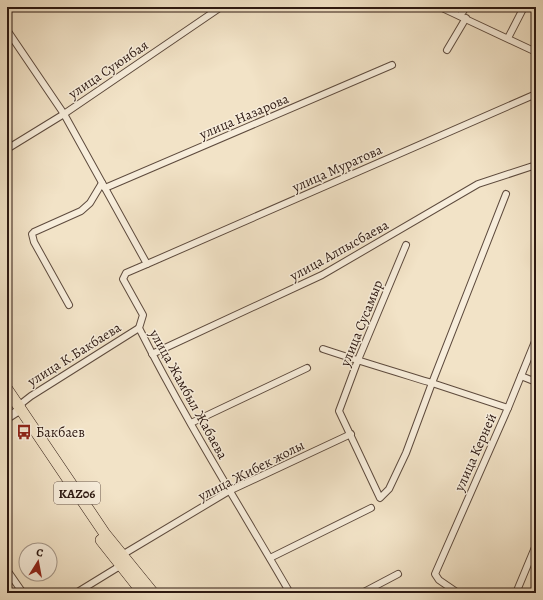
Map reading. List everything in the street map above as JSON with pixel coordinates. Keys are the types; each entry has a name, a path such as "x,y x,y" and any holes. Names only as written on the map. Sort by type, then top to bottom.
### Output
{"highway":[{"name":"KАZ06","path":"7,389 14,414"},
{"name":"KАZ06","path":"7,401 14,414 100,538 153,593"},
{"name":"KАZ06","path":"121,560 143,593"}],"street":[{"name":"улица Суюнбая","path":"7,149 64,114 221,7"},
{"path":"440,7 536,52"},
{"path":"447,50 463,17 466,7"},
{"path":"508,38 524,7"},
{"path":"7,30 64,114 147,264"},
{"name":"улица Назарова","path":"103,185 392,65"},
{"name":"улица Муратова","path":"147,264 536,94"},
{"name":"улица Алпысбаева","path":"152,354 322,275 478,184 536,165"},
{"path":"68,306 34,242 32,234 81,211 90,203 103,185"},
{"path":"351,434 380,498 390,490 406,453 506,194"},
{"name":"улица Сусамыр","path":"351,434 339,411 358,360 406,245"},
{"name":"улица Жамбыл Жабаева","path":"147,264 126,273 123,279 143,315 139,328 229,491 290,593"},
{"name":"улица К.Бакбаева","path":"14,414 22,403 31,396 139,328"},
{"name":"улица Керней","path":"458,593 439,580 435,574 508,408 536,339"},
{"path":"323,349 508,408"},
{"path":"191,423 307,368"},
{"path":"521,376 536,382"},
{"name":"улица Жибек жолы","path":"76,593 121,560 229,491 351,434"},
{"path":"270,558 371,508"},
{"path":"516,593 536,545"},
{"path":"7,570 23,593"},
{"path":"362,593 398,574"}],"place":[{"name":"Бакбаев","path":"24,432"}]}
